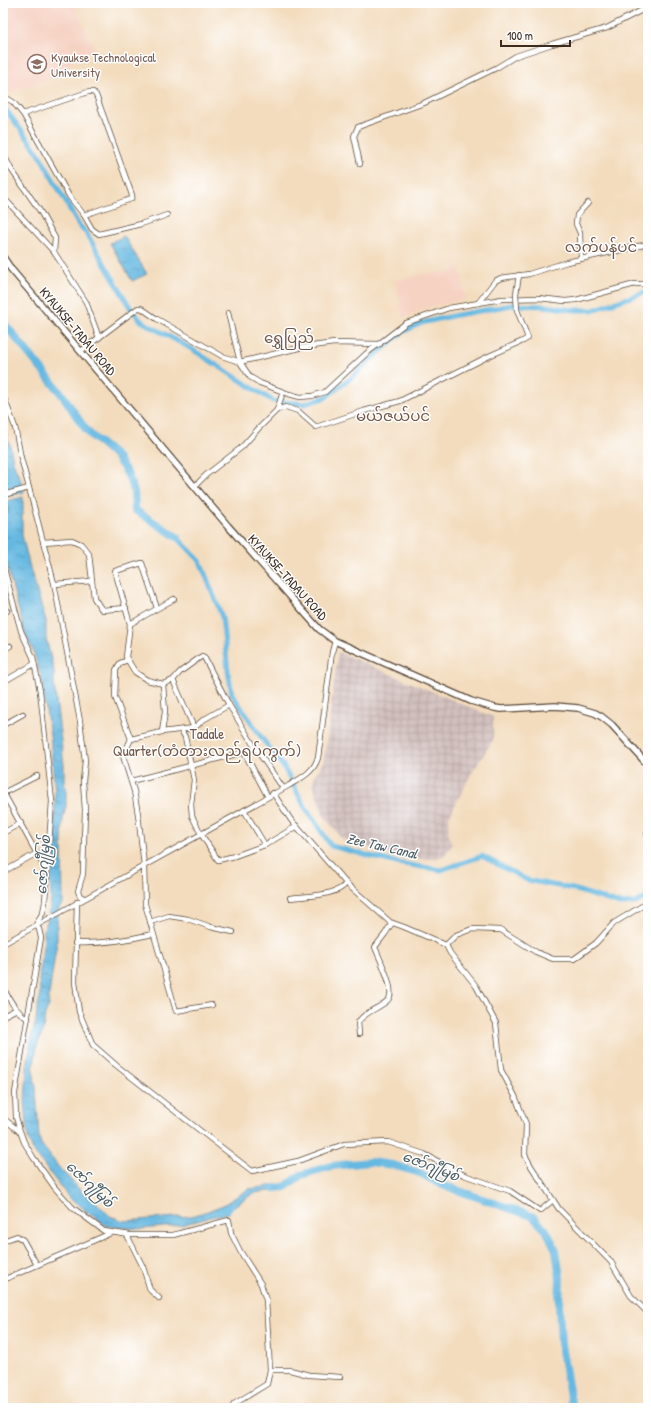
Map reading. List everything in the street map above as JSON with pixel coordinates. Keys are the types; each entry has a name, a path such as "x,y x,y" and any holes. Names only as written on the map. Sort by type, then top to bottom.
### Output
{"main road":[{"name":"KYAUKSE-TADAU ROAD","path":"3,257 11,269 311,622 335,641 471,701 495,708 555,706 578,708 595,713 612,725 648,765"}],"street":[{"path":"360,164 354,136 358,127 424,103 496,68 516,56 607,28 648,7"},
{"path":"23,114 88,92 95,94 132,198 84,215"},
{"path":"3,96 13,102 23,114 70,196 92,229 100,234 141,224 167,215"},
{"path":"3,153 11,169 40,211 55,238 54,252"},
{"path":"3,197 54,252 86,302 99,338"},
{"path":"581,259 580,233 576,224 577,215 588,203"},
{"path":"478,303 495,281 501,278 529,274 581,259 648,244"},
{"path":"276,410 286,407 298,411 316,427 400,401 528,338 517,310 516,294 519,275"},
{"path":"228,313 240,362 250,377 260,383 300,397 312,396 325,392 367,353 406,323 449,308 502,299 539,298 570,300 635,284 648,284"},
{"path":"81,351 138,308 145,309 157,319 222,356 240,362 299,348 334,343 380,344"},
{"path":"195,486 206,475 242,447 276,410 283,392"},
{"path":"3,395 15,428 21,458 54,584 80,721 85,761 83,781 85,810 83,874 78,891 80,896 84,898"},
{"path":"3,496 29,488"},
{"path":"43,542 72,540 82,544 89,554 94,598 102,610 126,608"},
{"path":"157,608 142,563 115,571 130,624 126,657 135,672 147,680 163,684 173,680 180,672 202,656 204,657 229,705 256,749 286,787"},
{"path":"3,565 5,579 21,631 33,657 40,690 52,801 45,902 43,912 36,926"},
{"path":"54,584 92,581"},
{"path":"130,624 174,599"},
{"path":"3,944 268,797 272,793 302,778 314,768 318,758 332,652 335,641"},
{"path":"3,650 10,646"},
{"path":"128,660 120,663 116,670 115,697 131,739 123,756 131,781 138,814 144,865 145,904 176,1011 212,1006"},
{"path":"3,682 34,664"},
{"path":"173,680 194,728"},
{"path":"162,732 165,712 163,684"},
{"path":"131,739 162,732 194,728 203,720 229,705"},
{"path":"3,724 23,714"},
{"path":"181,730 185,737 194,780 191,804 192,816 201,834 218,860 265,846 297,826"},
{"path":"131,781 256,749"},
{"path":"244,752 268,797"},
{"path":"37,776 3,793 48,873"},
{"path":"272,793 297,826 346,883 392,923 446,945 450,953 476,986 496,1023 501,1070 515,1096 526,1124 526,1155 531,1166 559,1210 611,1262 631,1296 648,1313"},
{"path":"244,810 265,846"},
{"path":"3,833 21,823"},
{"path":"3,872 37,853"},
{"path":"290,898 332,893 343,888 346,883"},
{"path":"77,902 75,982 79,1012 93,1045 117,1066 252,1171 298,1161 344,1144 388,1142 424,1154 464,1175 510,1191 540,1212 553,1200"},
{"path":"446,945 456,935 472,930 501,930 536,952 553,959 574,959 596,943 614,923 648,904"},
{"path":"150,922 169,916 188,919 211,927 233,932"},
{"path":"360,1034 358,1022 360,1019 389,1000 391,995 388,980 375,947 392,923"},
{"path":"36,926 40,929 41,938 15,1093 16,1117 24,1142 56,1188 73,1208 104,1231 127,1235 173,1235 229,1220 231,1233 240,1251 261,1284 266,1300 270,1370 267,1384 234,1404 232,1408"},
{"path":"75,943 93,944 122,941 153,934"},
{"path":"3,988 15,1010 28,1019"},
{"path":"3,1016 15,1010"},
{"path":"3,1118 20,1131"},
{"path":"3,1280 112,1232"},
{"path":"127,1235 143,1267 150,1290 159,1298"},
{"path":"3,1241 17,1236 23,1240 36,1265"},
{"path":"270,1370 290,1370 309,1375 340,1377"}],"shaded area":[{"name":"Kyaukse Technological University","path":"3,3 74,3 95,48 45,80 3,94"},
{"path":"459,266 466,299 425,308 403,318 395,280 441,272 445,274"},
{"path":"338,652 493,717 493,740 470,776 449,817 448,831 452,845 444,856 433,859 404,859 342,839 324,816 313,786 314,777 324,760"}],"water":[{"path":"124,236 147,274 132,281 110,243"},
{"path":"3,422 13,462 24,492 6,497 4,494 3,498"},
{"path":"23,497 22,535 31,572 46,621 46,638 54,671 54,684 64,765 64,783 66,789 66,806 63,819 62,841 63,904 59,908 57,941 48,997 49,1006 45,1015 43,1031 37,1046 33,1070 36,1088 39,1137 41,1144 61,1170 83,1193 92,1198 110,1216 124,1221 191,1216 223,1205 249,1189 284,1184 286,1189 254,1193 237,1204 228,1213 197,1220 183,1225 142,1229 106,1226 70,1199 33,1151 28,1139 25,1102 27,1067 40,998 39,978 44,929 49,916 51,897 50,883 54,862 55,794 50,734 42,680 34,653 25,633 9,574 3,544 3,502 5,501 9,514 6,501"}],"waterway":[{"path":"3,106 39,154 78,224 87,234 131,309 141,321 190,348 273,401 304,404 326,397 351,378 401,333 421,323 512,305 593,310 648,291"},
{"path":"3,322 64,397 87,431 116,456 128,475 134,492 135,510 177,537"},
{"name":"Zee Taw Canal","path":"177,537 200,561 222,617 232,694 283,766 305,807 331,846 397,863 441,870 482,856 527,880 573,889 620,904 635,903 648,897"},
{"name":"ဇော်ဂျီမြစ်","path":"275,1188 285,1187 301,1175 331,1166 370,1162 393,1165 420,1173 442,1185 532,1216 546,1230 556,1250 560,1278 559,1305 561,1345 572,1408"}],"place":[{"name":"Kyaukse Technological University","path":"37,64"}],"district":[{"name":"လက်ပန်ပင်","path":"601,247"},
{"name":"ရွှေပြည်","path":"289,338"},
{"name":"မယ်ဇယ်ပင်","path":"393,416"},
{"name":"Tadale Quarter(တံတားလည်ရပ်ကွက်)","path":"207,742"}]}
